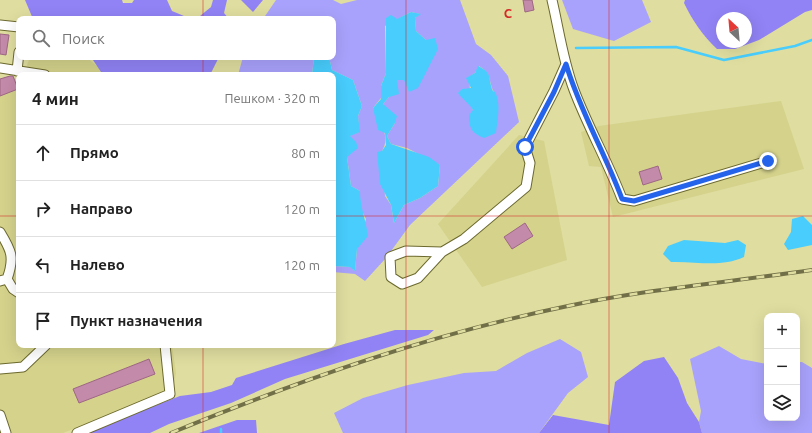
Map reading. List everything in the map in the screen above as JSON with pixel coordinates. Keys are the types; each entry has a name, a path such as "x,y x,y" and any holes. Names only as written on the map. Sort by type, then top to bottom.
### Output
{"street":[{"path":"552,0 566,64 574,90 612,170 622,199 634,201 768,161"},
{"path":"0,25 16,27"},
{"path":"17,71 18,60"},
{"path":"442,252 406,251 390,257 391,276 402,284 418,278 442,252 464,239 526,187 530,163 525,147 554,92 566,64"},
{"path":"0,68 29,72"},
{"path":"0,232 11,249 12,265 4,280 16,291"},
{"path":"0,369 23,367 43,348"},
{"path":"77,433 170,394 165,348"},
{"path":"0,414 6,433"}],"shaded area":[{"path":"25,0 122,0 123,3 132,3 134,0 167,0 172,11 184,16 32,16"},
{"path":"213,0 227,0 224,13 226,16 200,16 211,7"},
{"path":"241,0 263,0 253,12"},
{"path":"276,0 333,0 341,4 357,0 460,0 476,44 491,55 508,76 519,122 410,225 386,258 365,281 355,274 336,272 336,266 351,267 355,271 357,249 366,219 360,207 360,191 351,186 347,157 349,136 359,132 358,116 362,106 353,80 332,70 330,60 336,60 336,16 265,16","holes":["411,12 420,14 415,18 416,31 426,40 404,80 396,80 389,97 383,104 395,123 387,136 391,144 407,148 440,165 438,186 420,198 404,205 394,223 391,205 385,196 382,151 385,134 373,108 381,98 381,86 386,73 385,26","479,66 484,69 489,76 493,91 496,95 473,110 471,106 469,77 475,73"]},
{"path":"562,0 642,0 651,22 614,41 573,29"},
{"path":"685,0 812,0 812,10 805,12 759,40 752,43 752,12 716,12 716,48 698,28 684,3"},
{"path":"716,48 738,48 735,49"},
{"path":"29,60 90,60 104,72 28,72 27,65"},
{"path":"93,60 218,60 212,72 101,72"},
{"path":"242,60 314,60 312,72 239,72"},
{"path":"12,75 16,79 16,348 172,348 176,373 173,389 63,433 0,433 0,79"},
{"path":"781,101 804,169 613,217 601,167 589,166 581,132 599,126"},
{"path":"519,135 544,141 567,260 482,287 438,224"},
{"path":"395,330 434,330 428,335 285,379 231,403 169,424 150,433 84,433 180,396 211,392 232,385 236,378 331,348 336,348 336,347"},
{"path":"560,339 581,352 588,377 568,393 539,433 343,433 334,413 363,398 408,385 464,373 496,371 527,353"},
{"path":"719,346 741,359 764,363 764,421 800,421 800,362 812,368 812,433 702,433 699,422 701,411 690,359"},
{"path":"664,357 678,378 687,403 699,422 702,433 539,433 553,415 609,425 615,382 644,361"},
{"path":"237,420 256,420 257,433 199,433"}],"water":[{"path":"411,12 421,14 415,18 416,31 426,40 435,38 438,49 418,88 409,92 404,80 397,80 399,94 389,97 383,104 397,116 395,123 387,136 391,144 429,157 440,165 438,186 420,198 404,205 394,223 391,205 380,184 377,152 382,151 386,145 385,133 378,130 373,108 381,99 381,86 386,73 386,18 391,15 397,19"},
{"path":"314,60 330,60 332,70 353,80 362,106 358,116 360,132 350,136 356,142 358,148 347,157 351,186 360,191 368,236 357,249 355,271 350,267 336,266 336,72 312,72"},
{"path":"478,66 488,73 492,89 496,94 498,103 496,133 484,138 472,130 469,115 473,110 458,93 462,89 471,88 466,78 475,73"},
{"path":"803,216 812,225 812,245 788,250 784,244 791,232 792,219"},
{"path":"684,240 725,243 738,240 746,245 744,257 717,263 671,262 663,254 668,246"}],"building":[{"path":"523,0 532,0 534,10 525,12"},
{"path":"0,34 9,35 6,55 0,54"},
{"path":"13,76 16,84 16,90 0,96 0,79"},
{"path":"658,166 662,179 643,185 639,172"},
{"path":"525,223 533,236 512,249 504,237"},
{"path":"149,359 155,374 79,403 73,389"}],"waterway":[{"path":"576,48 676,47 724,60 795,46 812,40"}],"railway":[{"path":"171,433 219,413 366,360 466,330 517,317 628,295 812,270"}],"route":[{"path":"525,147 554,92 566,64 574,90 612,170 622,199 634,201 768,161"}]}
